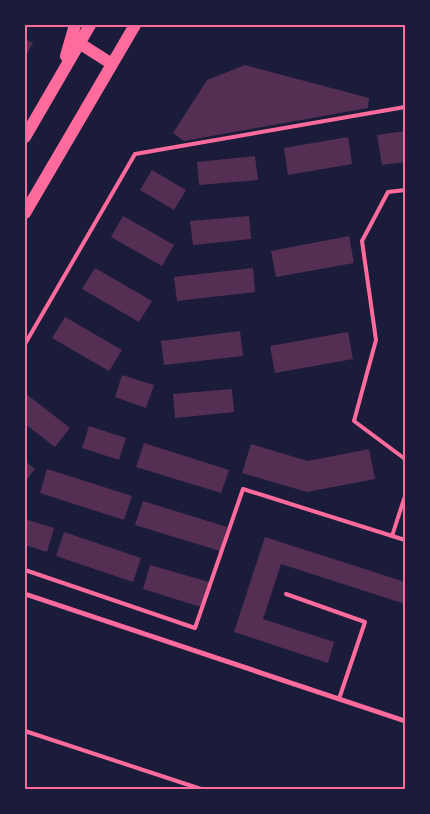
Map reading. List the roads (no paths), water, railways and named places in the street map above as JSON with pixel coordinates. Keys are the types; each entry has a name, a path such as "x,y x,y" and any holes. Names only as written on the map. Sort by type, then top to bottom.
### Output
{"main road":[{"path":"60,75 75,25"},
{"path":"25,137 90,25"},
{"path":"25,213 39,192 134,25"},
{"path":"79,43 112,64"}],"street":[{"path":"25,594 405,721"}],"lane":[{"path":"25,344 134,154 405,107"},
{"path":"405,190 388,192 362,241 376,340 354,421 405,459"},
{"path":"25,570 196,628 243,489 405,540"},
{"path":"392,536 405,496"},
{"path":"286,594 366,622 339,699"},
{"path":"25,731 201,789"}]}
